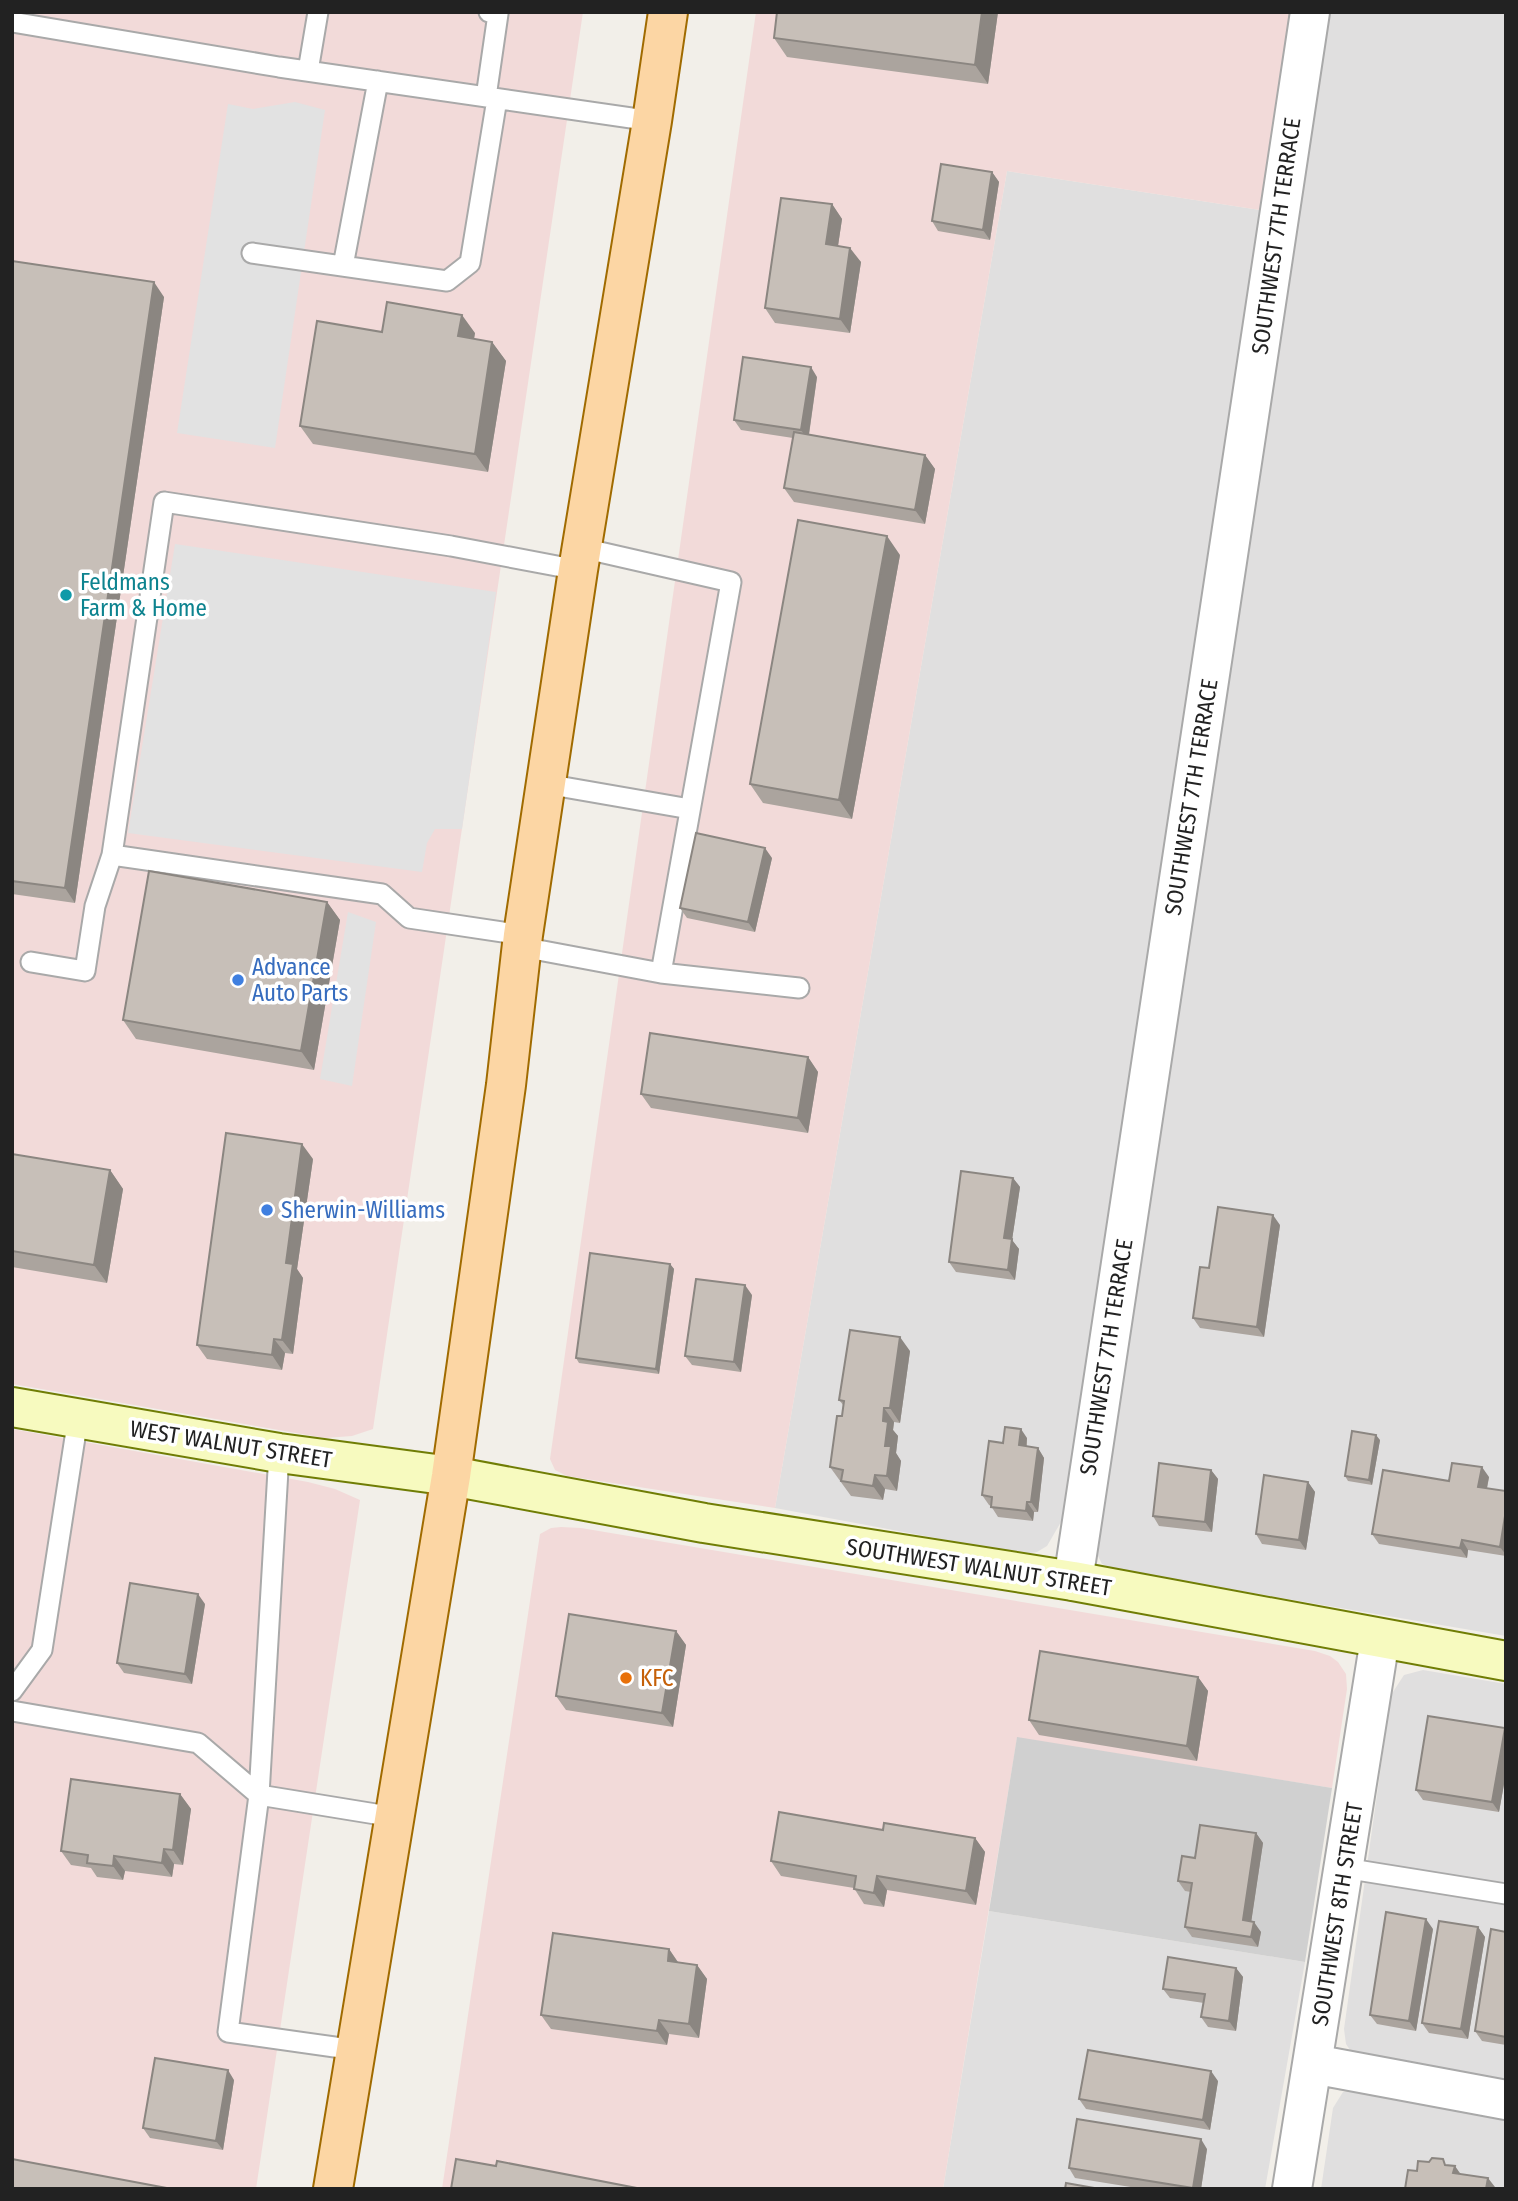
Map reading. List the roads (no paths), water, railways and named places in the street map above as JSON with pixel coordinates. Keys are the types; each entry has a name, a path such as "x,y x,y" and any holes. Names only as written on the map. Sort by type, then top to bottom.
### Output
{"main road":[{"path":"333,2189 451,1476 546,783 668,12"}],"street":[{"name":"SOUTHWEST 7TH TERRACE","path":"1073,1581 1310,12"},
{"name":"WEST WALNUT STREET","path":"12,1407 279,1453 451,1476"},
{"name":"SOUTHWEST WALNUT STREET","path":"451,1476 704,1522 1073,1581 1506,1661"},
{"name":"SOUTHWEST 8TH STREET","path":"1292,2189 1380,1639"},
{"path":"1313,2064 1506,2100"}],"lane":[{"path":"308,71 318,12"},
{"path":"251,253 447,281 470,263 492,98 498,14 489,12"},
{"path":"12,22 308,71 652,121"},
{"path":"343,266 378,81"},
{"path":"31,962 85,971 95,906 112,855 164,502 451,546 580,559 731,582 661,973"},
{"path":"546,783 690,809"},
{"path":"112,855 382,894 409,918 661,973 799,988"},
{"path":"12,1691 42,1650 78,1418"},
{"path":"279,1453 259,1795 228,2032 356,2050"},
{"path":"12,1711 198,1743 259,1795 394,1817"},
{"path":"1344,1868 1506,1894"}],"place":[{"name":"Feldmans Farm & Home","path":"66,595"},
{"name":"Advance Auto Parts","path":"238,980"},
{"name":"Sherwin-Williams","path":"267,1210"},
{"name":"KFC","path":"626,1678"}]}
